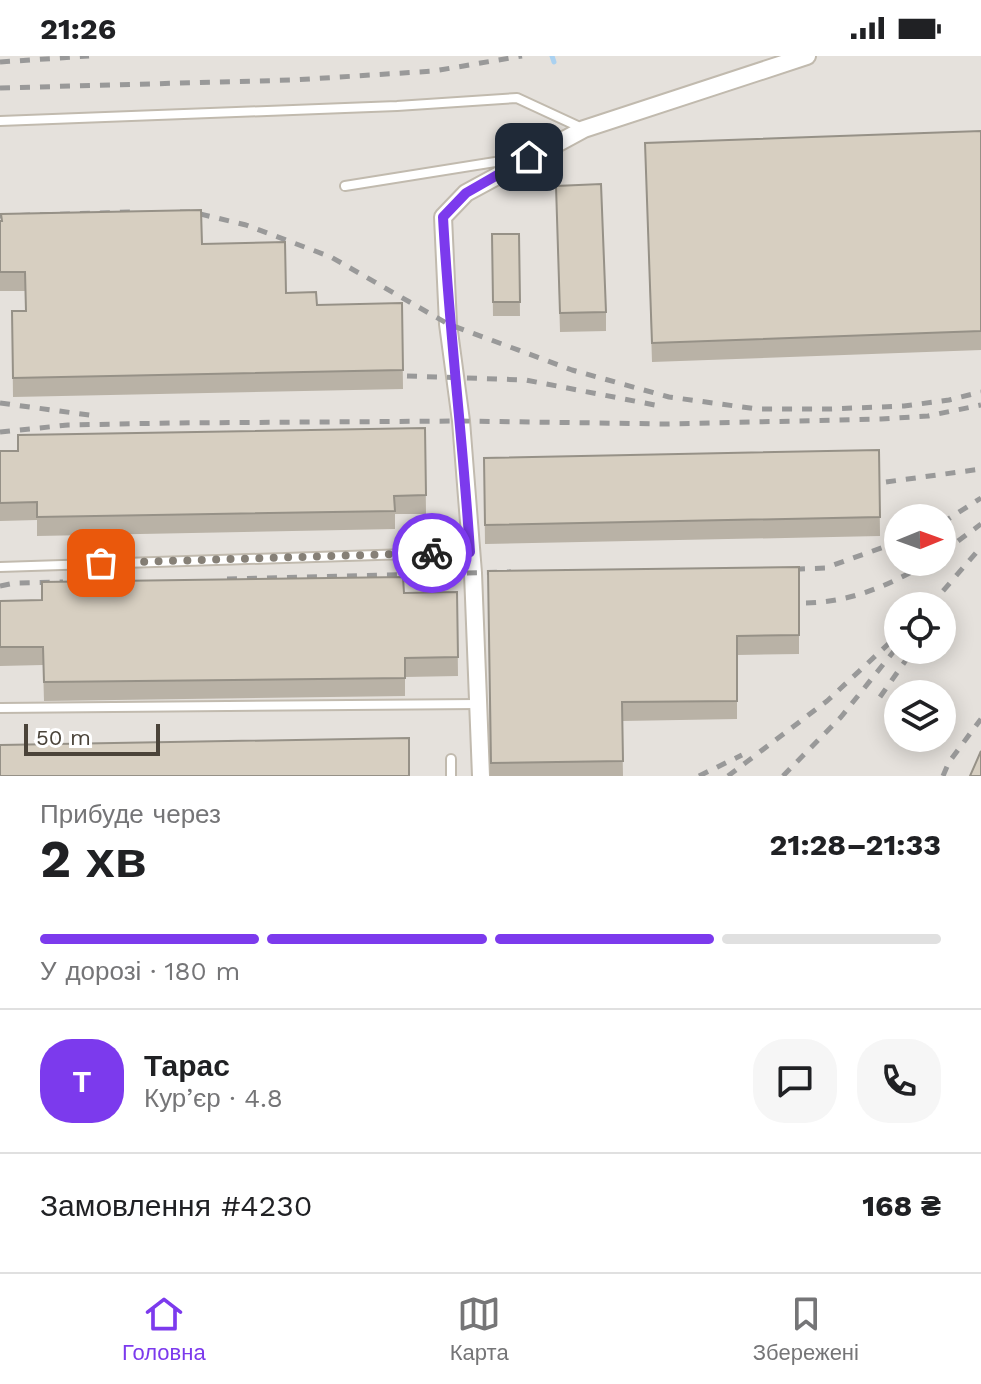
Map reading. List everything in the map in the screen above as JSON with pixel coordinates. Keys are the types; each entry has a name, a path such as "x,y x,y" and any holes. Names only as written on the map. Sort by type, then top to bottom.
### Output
{"street":[{"path":"481,776 470,552 461,421 448,324 443,217 466,193 584,129 807,56"}],"lane":[{"path":"0,121 397,106 517,98 584,129"},
{"path":"345,186 529,157"},
{"path":"0,567 470,552"},
{"path":"0,708 478,704"},
{"path":"451,759 451,776"}],"shaded area":[{"path":"0,56 981,56 981,776 0,776"}],"building":[{"path":"981,131 981,331 652,343 645,143"},
{"path":"601,184 606,312 560,313 556,186"},
{"path":"201,210 202,244 285,242 286,293 316,292 317,305 402,303 403,370 13,378 12,311 26,311 25,272 0,272 1,214"},
{"path":"492,234 519,234 520,302 493,302"},
{"path":"425,428 426,495 394,496 395,511 37,517 37,502 0,503 0,451 18,451 18,435"},
{"path":"879,450 880,517 485,525 484,458"},
{"path":"799,567 799,635 737,636 737,701 622,702 623,761 491,763 488,571"},
{"path":"403,577 404,593 457,592 458,657 405,658 405,678 44,682 43,647 0,647 0,601 42,600 42,582"},
{"path":"409,738 409,776 0,776 0,745"},
{"path":"981,751 981,776 970,776"}],"waterway":[{"path":"552,56 554,62"}],"railway":[{"path":"0,62 89,56"},
{"path":"0,88 293,80 434,71 522,56"},
{"path":"0,216 132,212"},
{"path":"180,212 246,225 331,257 448,324 572,370 669,397 757,409 830,409 904,406 981,392"},
{"path":"407,376 526,380 660,406"},
{"path":"0,403 96,416"},
{"path":"0,432 68,425 171,423 461,421 668,424 881,419 928,416 981,405"},
{"path":"886,482 981,469"},
{"path":"956,514 981,498"},
{"path":"956,543 981,524"},
{"path":"775,570 825,568 884,547"},
{"path":"942,592 981,547"},
{"path":"227,579 511,572"},
{"path":"806,603 855,596 904,576"},
{"path":"0,586 63,582"},
{"path":"728,776 827,701 884,648"},
{"path":"783,776 841,717 884,663"},
{"path":"880,697 903,664"},
{"path":"943,776 949,762 981,719"},
{"path":"699,776 742,755"}],"way so far":[{"path":"101,563 432,553"}],"route":[{"path":"432,553 470,552 461,421 448,324 443,217 466,193 529,157"}]}
